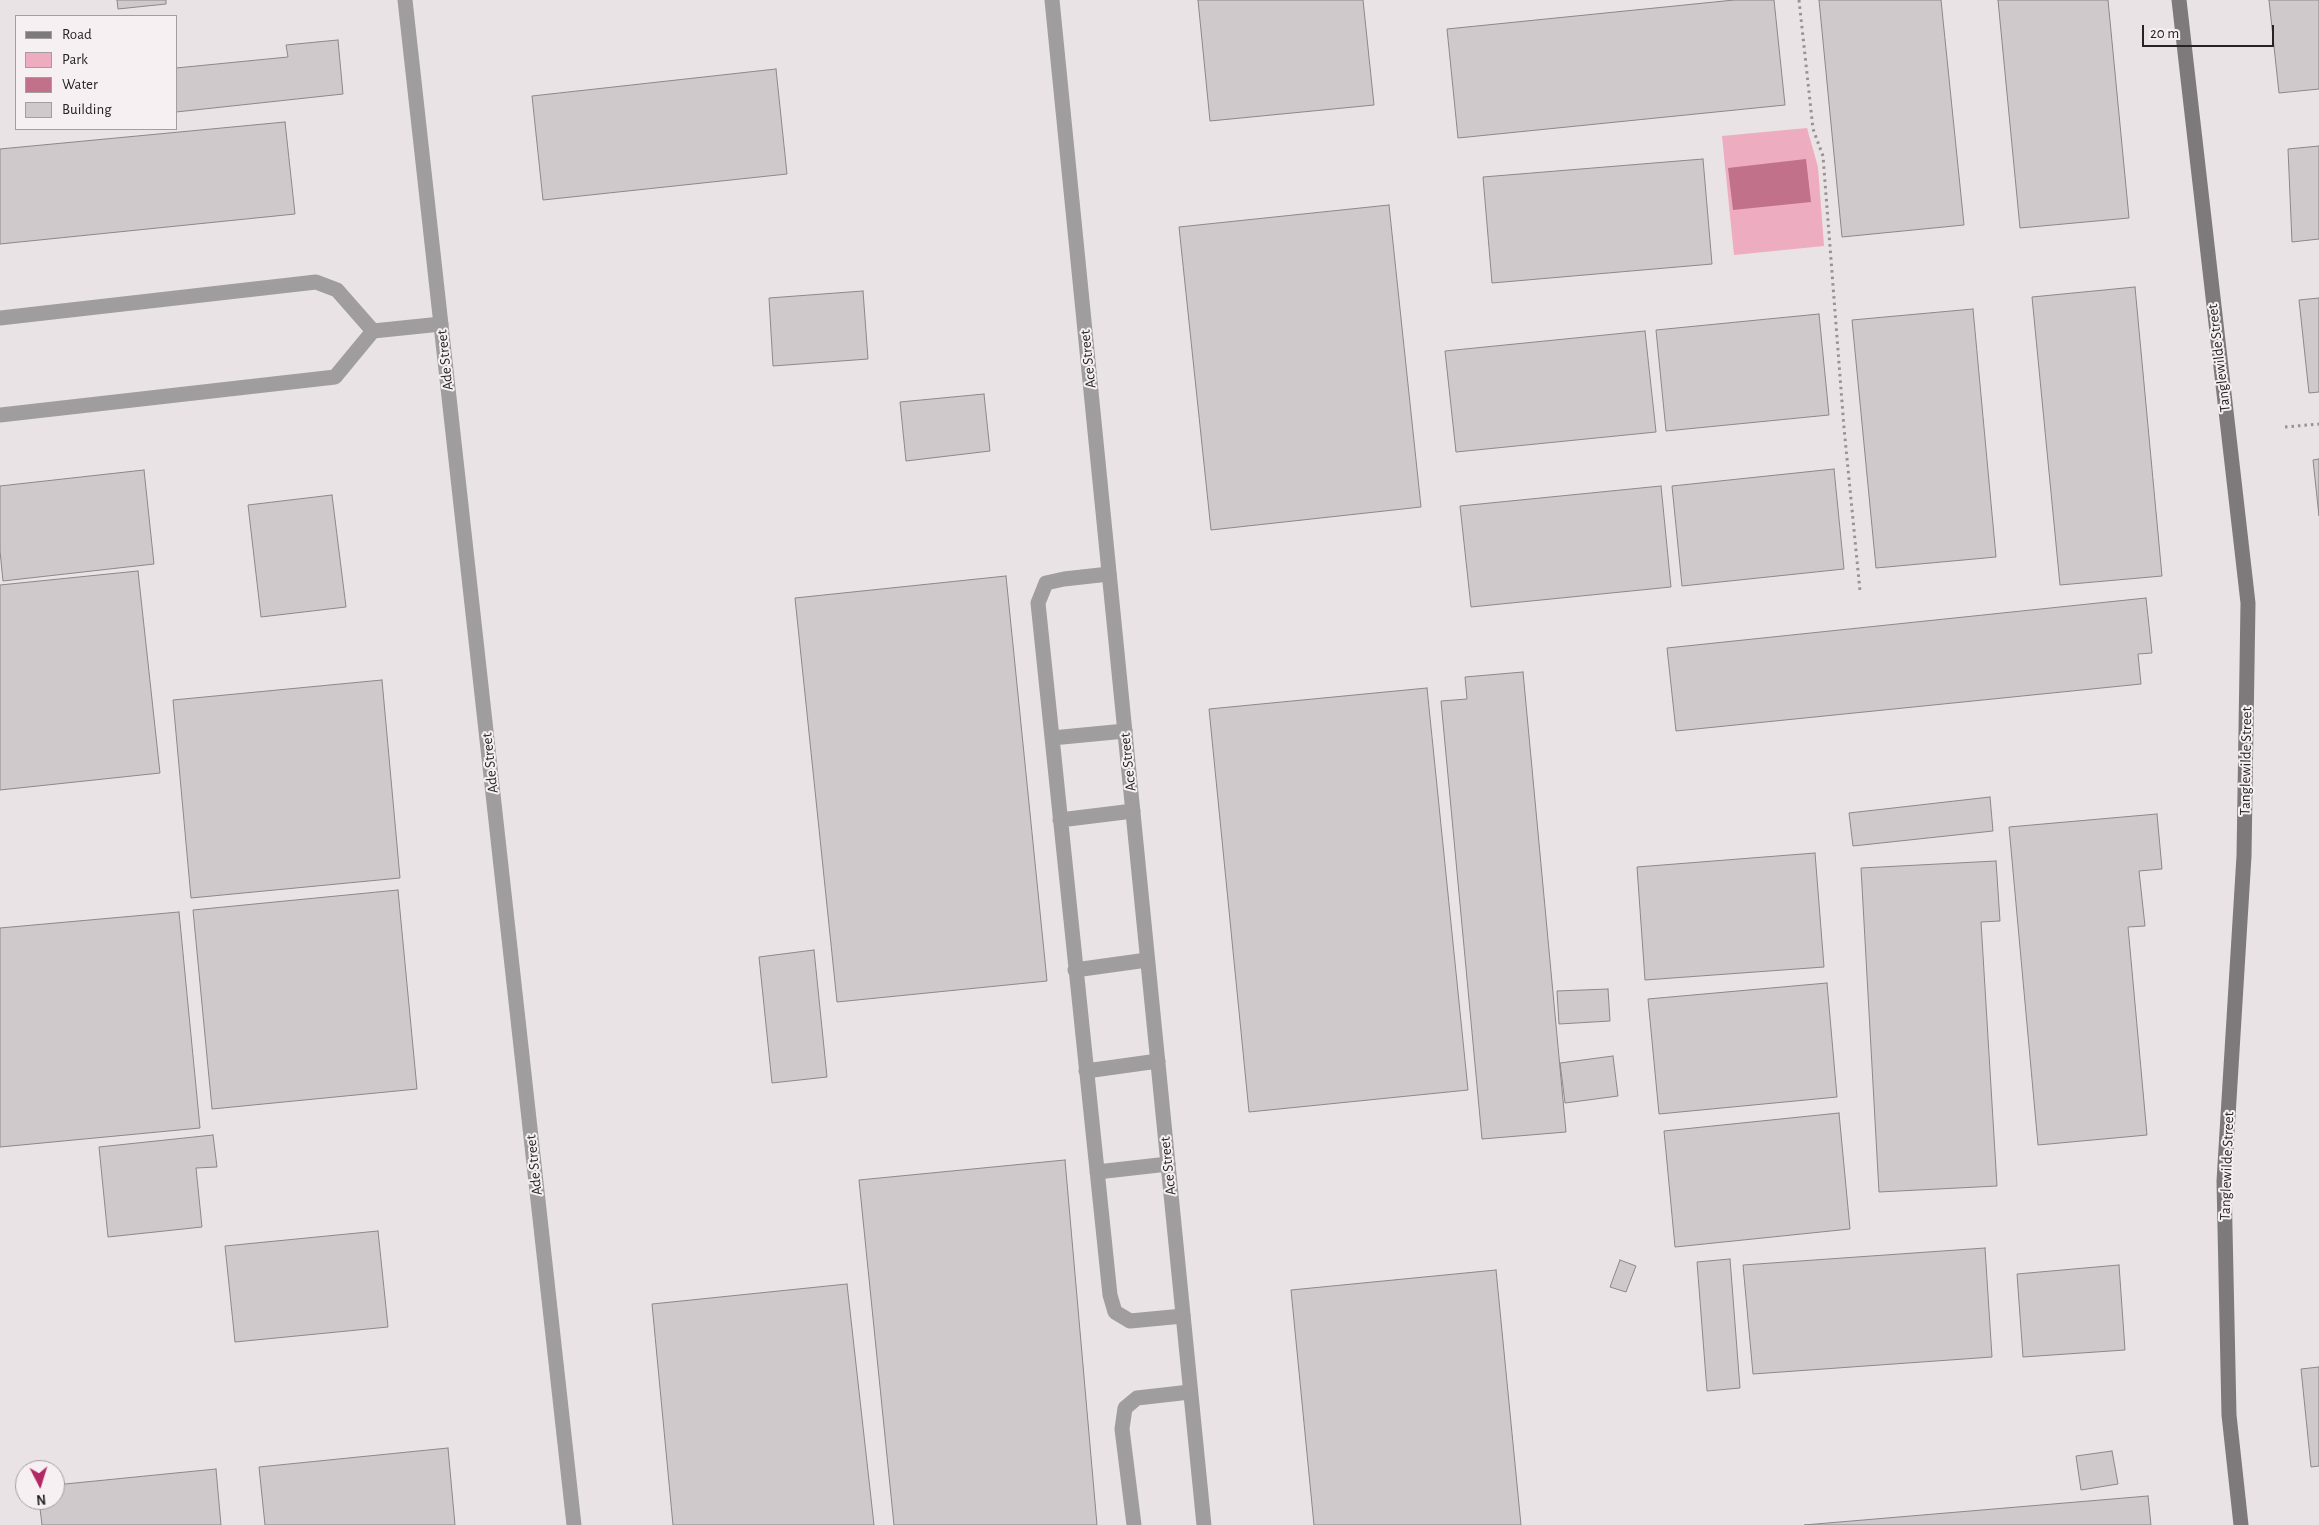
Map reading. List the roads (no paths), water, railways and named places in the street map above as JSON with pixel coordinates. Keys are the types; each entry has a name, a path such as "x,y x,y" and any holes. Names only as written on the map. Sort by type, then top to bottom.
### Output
{"street":[{"name":"Ade Street","path":"405,0 574,1525"},
{"name":"Ace Street","path":"1052,0 1204,1525"},
{"name":"Tanglewilde Street","path":"2179,0 2248,604 2244,856 2224,1182 2230,1415 2241,1525"},
{"path":"0,318 316,282 337,290 372,331"},
{"path":"0,415 335,376 372,331 441,324"},
{"path":"1109,574 1046,583 1038,603 1110,1294 1115,1312 1130,1321 1183,1316"},
{"path":"1052,738 1125,731"},
{"path":"1060,820 1133,811"},
{"path":"1076,970 1147,960"},
{"path":"1086,1071 1158,1062"},
{"path":"1097,1172 1168,1164"},
{"path":"1134,1525 1122,1429 1126,1408 1138,1398 1190,1392"}],"water":[{"path":"1806,159 1811,202 1733,210 1728,168"}]}
